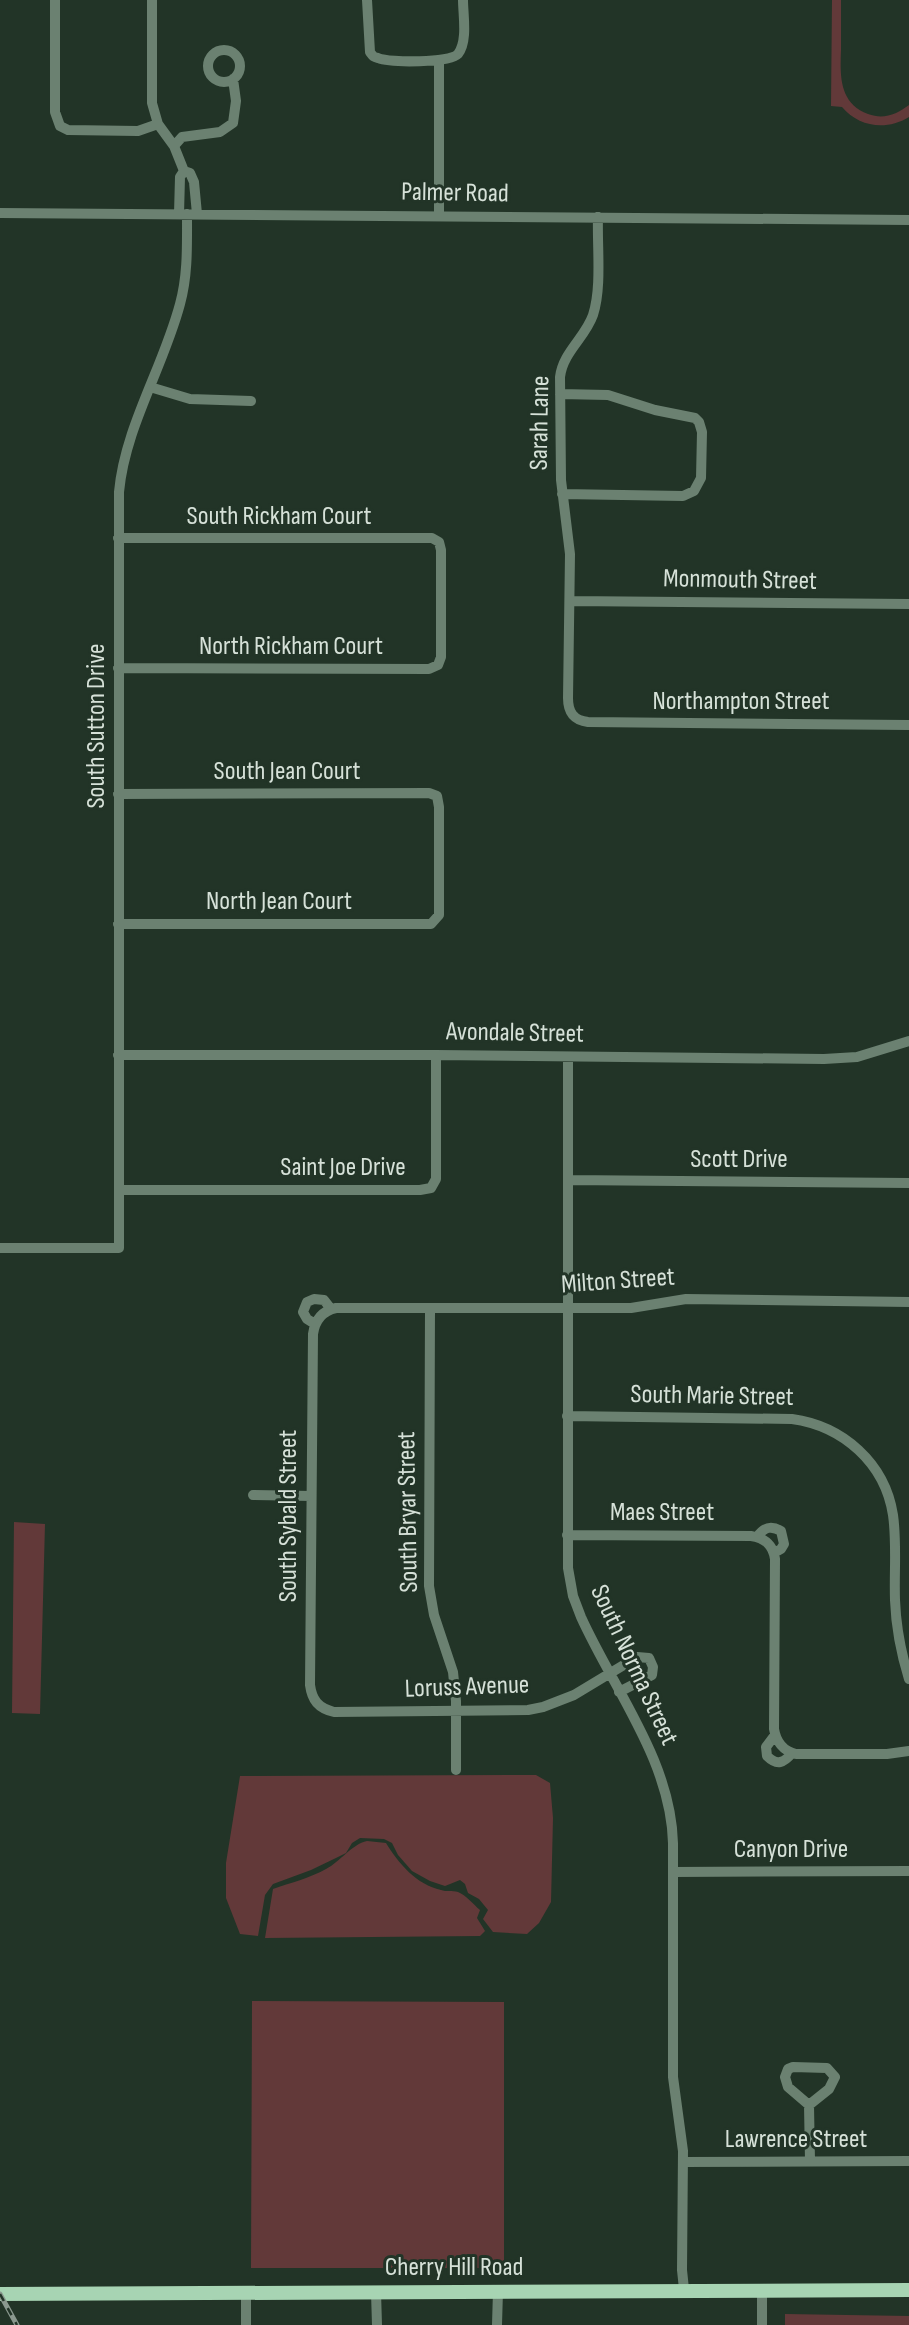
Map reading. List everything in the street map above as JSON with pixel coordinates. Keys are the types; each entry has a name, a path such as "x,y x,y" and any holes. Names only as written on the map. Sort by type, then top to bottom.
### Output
{"main road":[{"name":"Cherry Hill Road","path":"0,2294 909,2290"}],"street":[{"path":"55,0 55,112 60,126 68,130 138,131 158,124"},
{"path":"152,0 152,103 158,124 174,146 184,171 190,173 194,182 188,214"},
{"path":"367,0 369,52 374,58 387,60 451,59 460,50 463,39 463,0"},
{"path":"439,60 439,216"},
{"path":"174,146 182,136 220,132 233,123 236,101 233,79"},
{"path":"184,171 180,177 188,214"},
{"name":"Palmer Road","path":"0,213 909,220"},
{"name":"South Sutton Drive","path":"0,1248 119,1248 118,538 121,477 128,446 183,291 187,262 188,214"},
{"name":"Sarah Lane","path":"570,601 570,554 562,494 561,370 583,336 595,307 598,218"},
{"path":"150,387 190,399 251,401"},
{"path":"560,394 608,395 655,410 691,416 699,422 702,432 701,478 697,488 688,494 562,494"},
{"name":"South Rickham Court","path":"118,538 428,537 439,542 442,550 440,642"},
{"name":"Monmouth Street","path":"570,601 909,604"},
{"name":"Northampton Street","path":"570,601 568,705 574,717 588,722 909,725"},
{"name":"North Rickham Court","path":"118,668 429,669 441,661 440,642"},
{"name":"South Jean Court","path":"118,794 429,793 437,796 438,918"},
{"name":"North Jean Court","path":"118,924 431,924 438,918"},
{"name":"Avondale Street","path":"118,1055 837,1059 874,1053 909,1041"},
{"name":"Saint Joe Drive","path":"120,1190 431,1188 436,1178 436,1055"},
{"name":"South Norma Street","path":"568,1057 568,1567 578,1610 657,1768 668,1798 673,1828 673,2077 683,2162 684,2290"},
{"name":"Scott Drive","path":"569,1180 909,1183"},
{"name":"Milton Street","path":"307,1302 314,1298 324,1300 331,1309 631,1308 686,1299 909,1301"},
{"name":"South Sybald Street","path":"307,1302 303,1312 307,1319 318,1320 311,1496 310,1685 313,1698 319,1706"},
{"name":"South Bryar Street","path":"430,1308 429,1586 434,1615 453,1672 457,1770"},
{"path":"318,1320 331,1309"},
{"name":"South Marie Street","path":"567,1416 792,1419 827,1428 857,1447 877,1471 890,1502 894,1526 896,1621 909,1679"},
{"path":"253,1495 311,1496"},
{"name":"Maes Street","path":"567,1535 757,1537 770,1527 781,1531 783,1544 781,1549 774,1553 775,1735 766,1747 766,1756 779,1763 792,1753 887,1754 909,1751"},
{"path":"757,1537 769,1544 774,1553"},
{"name":"Loruss Avenue","path":"319,1706 334,1712 516,1712 543,1707 574,1695 637,1657 647,1657 652,1662 653,1670 650,1676 619,1692"},
{"path":"775,1735 783,1747 792,1753"},
{"name":"Canyon Drive","path":"673,1872 909,1871"},
{"path":"809,2105 833,2084 835,2077 827,2068 793,2067 786,2074 785,2084 809,2105 810,2161"},
{"name":"Lawrence Street","path":"683,2162 909,2161"},
{"path":"762,2289 762,2325"},
{"path":"376,2291 377,2325"},
{"path":"497,2325 498,2291"},
{"path":"246,2292 247,2325"}],"shaded area":[{"path":"832,0 841,0 841,79 846,96 858,109 874,116 890,115 909,105 909,117 891,124 873,125 856,119 842,107 831,106"},
{"path":"14,1522 45,1524 40,1714 12,1713"},
{"path":"536,1775 550,1783 553,1818 551,1902 539,1923 527,1934 493,1932 483,1919 488,1910 479,1899 468,1893 465,1884 460,1880 445,1886 430,1881 412,1871 392,1843 384,1839 360,1838 352,1843 346,1853 273,1884 265,1895 258,1936 240,1934 226,1898 226,1863 240,1776"},
{"path":"367,1841 386,1843 402,1865 424,1883 443,1891 456,1891 464,1895 480,1910 477,1918 485,1931 480,1936 265,1938 273,1889 320,1872"},
{"path":"252,2001 504,2002 504,2268 251,2268"},
{"path":"785,2314 909,2316 909,2325 785,2325"}],"railway":[{"path":"0,2294 17,2325"}]}
